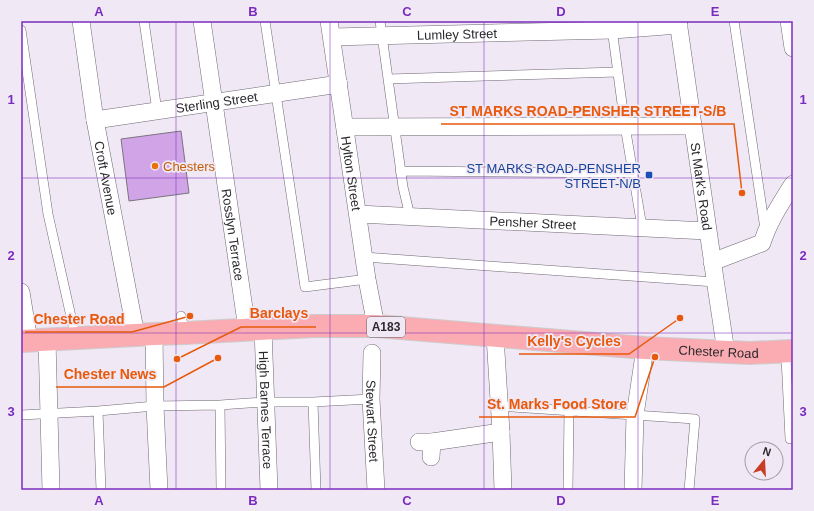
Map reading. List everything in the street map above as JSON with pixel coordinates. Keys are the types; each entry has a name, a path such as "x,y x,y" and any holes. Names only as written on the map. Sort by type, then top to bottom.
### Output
{"main road":[{"name":"Chester Road","path":"32,341 145,334 183,325 255,329 314,326 376,326 644,348 790,356"}],"street":[{"name":"Croft Avenue","path":"81,21 95,120 145,334 155,406 159,490"},
{"name":"Rosslyn Terrace","path":"202,21 214,103 255,329"},
{"path":"789,21 793,48"},
{"name":"Lumley Street","path":"330,29 678,23"},
{"name":"St Mark's Road","path":"678,23 726,352"},
{"name":"Hylton Street","path":"330,29 367,279 376,326"},
{"name":"Sterling Street","path":"95,120 339,84"},
{"path":"345,127 692,126"},
{"path":"712,262 762,243 765,232 773,216 793,184"},
{"name":"Pensher Street","path":"358,214 708,231"},
{"path":"21,292 49,413 51,490"},
{"name":"High Barnes Terrace","path":"255,329 265,402 269,490"},
{"path":"494,336 501,432 503,490"},
{"path":"633,490 635,415 644,348"},
{"name":"Stewart Street","path":"372,353 372,399 376,490"},
{"path":"427,447 501,432"}],"lane":[{"path":"144,21 157,111"},
{"path":"265,21 305,287 367,279"},
{"path":"734,21 765,232"},
{"path":"612,25 625,126 642,227"},
{"path":"381,28 400,171 410,216"},
{"path":"21,30 48,214 76,339"},
{"path":"388,79 618,72"},
{"path":"400,171 633,174"},
{"path":"364,257 715,282"},
{"path":"790,356 790,439 793,438"},
{"path":"21,415 155,406 372,399"},
{"path":"313,402 316,490"},
{"path":"220,405 221,490"},
{"path":"498,406 695,419 688,490"},
{"path":"98,411 101,490"},
{"path":"568,490 569,411"}],"building":[{"name":"Chesters","path":"181,131 189,193 129,201 121,139"}],"place":[{"name":"Chesters","path":"155,166"},
{"name":"ST MARKS ROAD-PENSHER STREET-N/B","path":"649,175"},
{"name":"ST MARKS ROAD-PENSHER STREET-S/B","path":"742,193"},
{"name":"Chester Road","path":"190,316"},
{"name":"Kelly's Cycles","path":"680,318"},
{"name":"St. Marks Food Store","path":"655,357"},
{"name":"Chester News","path":"218,358"},
{"name":"Barclays","path":"177,359"}]}
